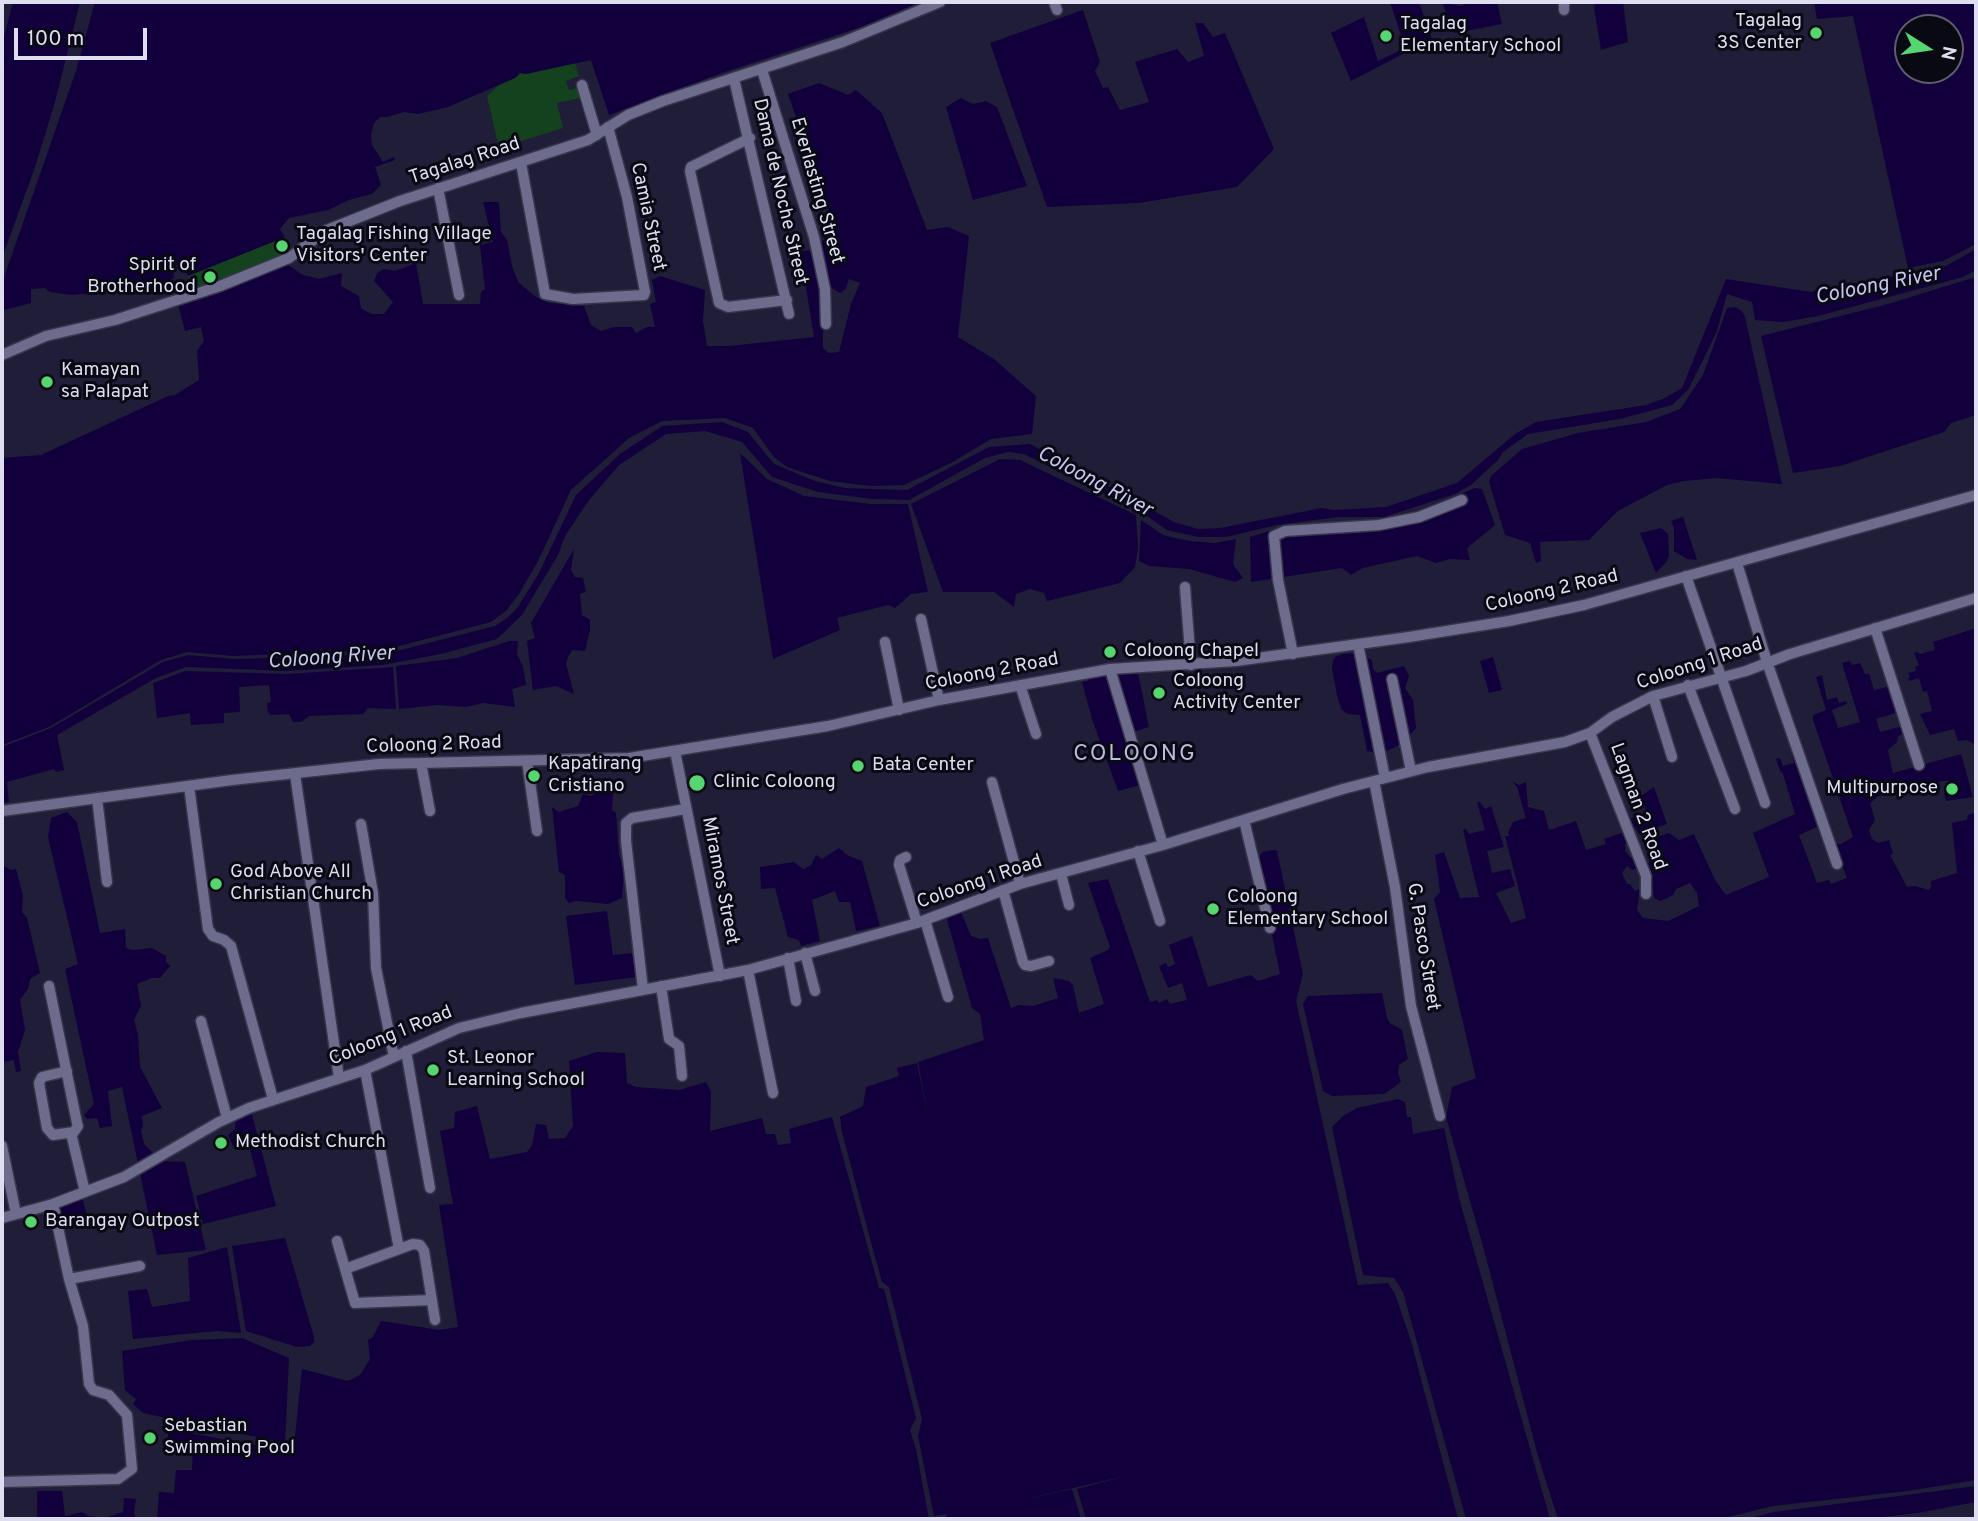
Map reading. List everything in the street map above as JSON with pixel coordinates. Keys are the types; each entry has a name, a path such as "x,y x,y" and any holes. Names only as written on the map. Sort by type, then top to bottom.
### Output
{"street":[{"name":"Tagalag Road","path":"2,355 46,336 114,320 220,286 289,258 327,230 438,188 521,163 597,135 628,115 663,101 843,42 940,2"},
{"name":"Everlasting Street","path":"762,70 814,237 825,289 826,324"},
{"name":"Dama de Noche Street","path":"734,79 750,138 789,314"},
{"path":"582,85 597,135"},
{"name":"Camia Street","path":"521,163 543,291 549,296 573,299 645,293 627,197 608,127"},
{"path":"750,138 691,167 690,171 716,292 723,307 787,300"},
{"path":"438,188 459,295"},
{"name":"Coloong 2 Road","path":"2,811 379,764 629,758 828,726 939,700 1110,669 1191,665 1293,654 1509,621 1584,605 1976,495"},
{"path":"1293,654 1278,580 1274,536 1285,531 1379,525 1419,517 1462,500"},
{"path":"1737,563 1837,864"},
{"path":"1686,576 1765,803"},
{"path":"1185,587 1191,665"},
{"name":"Coloong 1 Road","path":"2,1218 53,1204 124,1177 228,1118 273,1099 365,1070 459,1028 521,1013 748,970 921,922 1020,884 1163,845 1411,771 1565,743 1590,733 1612,717 1653,696 1721,678 1976,598"},
{"path":"921,619 939,700"},
{"path":"1875,628 1919,765"},
{"path":"884,642 899,710"},
{"name":"G. Pasco Street","path":"1358,644 1411,1006 1440,1116"},
{"path":"1110,669 1163,845"},
{"path":"1392,679 1411,771"},
{"path":"1020,685 1036,734"},
{"path":"1688,685 1735,809"},
{"path":"1653,696 1672,757"},
{"name":"Lagman 2 Road","path":"1590,733 1646,876 1646,894"},
{"name":"Miramos Street","path":"675,751 720,976"},
{"path":"527,761 537,831"},
{"path":"421,763 430,811"},
{"path":"295,774 339,1078"},
{"path":"992,782 1020,884"},
{"path":"189,786 208,929 213,936 232,946 273,1099"},
{"path":"97,798 107,882"},
{"path":"643,989 626,823 632,818 686,809"},
{"path":"1244,820 1270,929"},
{"path":"361,824 373,892 376,968 394,1057"},
{"path":"1138,851 1160,921"},
{"path":"906,857 900,860 899,865 948,997"},
{"path":"1061,874 1069,905"},
{"path":"1003,890 1025,965 1049,961"},
{"path":"805,953 815,991"},
{"path":"788,958 796,1001"},
{"path":"748,970 773,1093"},
{"path":"49,986 67,1071 78,1123 77,1129 71,1133 56,1135 48,1131 39,1087 42,1077 67,1071"},
{"path":"661,986 669,1039 679,1046 682,1076"},
{"path":"201,1021 228,1118"},
{"path":"406,1051 430,1188"},
{"path":"365,1070 399,1249"},
{"path":"71,1133 85,1192"},
{"path":"2,1146 16,1214"},
{"path":"2,1482 112,1480 132,1469 129,1419 108,1395 90,1388 83,1326 69,1279 53,1204"},
{"path":"337,1241 355,1303 432,1300"},
{"path":"345,1269 399,1249 417,1244 423,1247 435,1320"},
{"path":"69,1279 139,1266"}],"green space":[{"path":"575,63 579,76 566,81 569,90 580,87 584,97 557,103 563,128 499,148 487,96 500,84 520,73"},
{"path":"285,237 291,252 193,291 188,276"}],"water":[{"path":"13,2 80,2 55,102 2,258 2,45"},
{"path":"95,2 920,2 861,27 722,73 609,115 591,60 520,73 515,78 448,107 418,114 404,112 380,117 374,123 372,145 383,162 394,157 395,160 375,167 381,185 372,194 349,200 328,210 289,218 280,229 285,237 188,276 183,264 177,264 173,270 174,278 132,290 71,295 50,292 45,288 31,289 31,303 4,310 2,283 76,71"},
{"path":"1390,2 1419,2 1433,42 1351,81 1331,33 1364,17 1378,61 1405,48"},
{"path":"1442,2 1460,6 1472,2 1497,2 1502,24 1454,33"},
{"path":"1596,2 1623,2 1628,42 1601,50 1594,7"},
{"path":"1814,2 1976,2 1976,244 1943,261 1908,268 1853,16 1817,19"},
{"path":"1083,10 1100,62 1095,71 1103,88 1108,87 1120,110 1149,102 1135,62 1177,49 1188,62 1204,56 1195,23 1203,23 1213,37 1225,33 1274,149 1237,187 1139,203 1047,207 990,43"},
{"path":"819,83 848,95 856,90 882,113 927,230 948,227 969,236 958,337 994,359 1036,396 1032,434 991,439 951,463 904,485 871,486 830,481 787,467 774,457 753,428 725,418 662,421 629,438 571,490 538,561 519,594 506,611 491,622 384,650 233,656 187,652 161,660 49,727 2,745 2,458 41,455 175,395 199,380 197,351 204,341 201,327 185,331 178,304 288,265 303,275 319,279 342,273 341,286 359,296 361,308 371,314 384,314 393,302 374,281 377,273 384,269 395,271 416,263 423,304 480,304 481,292 485,289 480,245 493,242 483,202 499,202 501,232 507,240 518,282 536,297 549,303 584,306 591,325 601,331 614,327 632,327 636,333 647,327 655,327 650,304 656,302 652,280 660,276 705,290 703,321 707,346 814,337 800,251 815,250 823,300 823,348 829,353 839,352 851,304 860,283 849,279 846,289 840,293 828,286 821,243 825,238 837,235 788,94"},
{"path":"961,98 973,104 986,101 997,107 1027,186 973,200 946,107"},
{"name":"Coloong River","path":"1976,249 1976,270 1963,277 1818,316 1783,322 1755,320 1752,302 1727,294 1717,331 1703,360 1688,390 1672,405 1620,419 1528,434 1503,452 1471,485 1455,494 1384,517 1338,517 1277,525 1226,537 1198,537 1167,530 1141,512 1024,454 1008,452 985,458 909,500 872,499 818,492 772,477 742,442 705,431 666,434 619,465 589,500 565,536 558,555 522,615 497,639 441,654 383,665 286,671 186,667 156,678 57,735 64,770 56,772 54,769 7,782 9,802 2,803 2,747 51,728 163,662 188,655 236,659 385,654 495,626 518,607 539,573 576,495 620,454 662,426 722,422 748,432 774,464 815,481 845,488 907,490 989,447 1030,444 1174,522 1198,529 1220,528 1322,508 1333,510 1386,507 1457,483 1515,434 1536,422 1646,405 1682,388 1726,279 1811,292 1946,266"},
{"path":"1976,277 1976,415 1951,423 1944,432 1840,466 1793,473 1761,336 1888,304"},
{"path":"1735,307 1742,311 1745,317 1782,484 1717,478 1667,485 1618,511 1589,540 1540,542 1541,561 1536,563 1530,543 1505,535 1489,482 1491,476 1522,449 1578,433 1646,422 1680,409 1703,375 1727,308"},
{"path":"740,453 767,479 804,496 871,504 908,504 928,592 911,594 895,608 888,605 837,618 840,630 773,659"},
{"path":"1000,459 1020,460 1136,515 1138,548 1135,567 1120,583 1047,601 1044,593 1030,589 1016,594 1014,607 994,592 943,592 911,504"},
{"path":"1475,488 1482,489 1495,525 1467,548 1470,560 1450,559 1436,563 1417,556 1363,568 1351,575 1342,568 1251,582 1250,537 1269,531 1335,522 1384,522 1404,518"},
{"path":"1683,517 1697,560 1687,559 1674,551 1674,528 1671,521"},
{"path":"1141,520 1163,535 1189,541 1215,543 1236,539 1233,564 1243,578 1235,582 1189,569 1149,566 1139,561"},
{"path":"1661,528 1668,534 1669,555 1656,573 1640,533"},
{"path":"574,549 571,570 575,577 583,578 586,592 580,594 582,615 590,620 590,630 585,651 572,650 566,664 574,694 556,686 533,690 527,641 535,638 531,623"},
{"path":"1976,628 1976,751 1974,744 1967,740 1958,741 1954,729 1930,735 1920,714 1932,711 1927,691 1923,692 1919,678 1909,681 1908,673 1916,671 1915,667 1919,665 1914,653 1935,650 1933,642"},
{"path":"509,641 518,641 517,654 523,667 526,685 512,689 515,707 483,703 466,707 437,705 399,709 396,666 457,658"},
{"path":"1357,653 1372,660 1373,669 1377,673 1404,666 1409,676 1405,688 1413,700 1416,728 1403,743 1381,754 1367,751 1360,715 1347,714 1341,709 1337,695 1333,661 1335,657 1343,654"},
{"path":"1493,657 1502,690 1489,693 1480,661"},
{"path":"1850,661 1852,665 1860,663 1865,674 1869,674 1874,690 1891,686 1899,712 1876,719 1880,732 1903,726 1905,733 1898,736 1897,742 1888,750 1893,773 1961,754 1973,797 1946,801 1944,793 1959,793 1956,781 1942,781 1879,796 1870,803 1875,820 1869,830 1872,839 1878,843 1889,840 1893,853 1890,855 1907,887 1929,890 1931,881 1957,873 1952,823 1967,820 1968,815 1974,813 1976,816 1976,1480 1908,1491 1773,1506 1720,1519 1558,1519 1538,1456 1446,1117 1452,1087 1476,1078 1434,899 1440,892 1435,855 1444,852 1460,898 1479,897 1463,830 1466,829 1469,834 1485,830 1477,802 1485,809 1491,806 1504,847 1487,851 1492,873 1510,869 1515,886 1496,893 1511,923 1526,918 1505,836 1509,836 1513,822 1526,818 1517,787 1512,781 1519,785 1526,782 1528,807 1544,811 1549,830 1576,821 1586,850 1606,844 1604,839 1625,832 1628,842 1625,844 1625,851 1634,858 1637,868 1632,870 1627,866 1622,873 1627,884 1635,891 1640,889 1637,910 1643,918 1668,921 1699,906 1697,893 1690,883 1676,889 1673,895 1666,899 1660,901 1654,898 1647,866 1655,853 1659,836 1669,833 1679,840 1694,834 1715,880 1726,895 1769,877 1753,833 1795,814 1776,759 1780,758 1783,766 1794,763 1792,755 1796,755 1817,827 1799,835 1817,883 1829,880 1831,884 1847,878 1834,844 1841,844 1853,837 1813,715 1826,710 1816,677 1822,675 1827,700 1837,697 1839,703 1846,701 1847,704 1832,710 1838,728 1860,722 1842,663"},
{"path":"393,667 396,709 368,708 363,714 309,716 301,722 293,722 289,714 271,715 268,712 267,703 271,702 269,685 239,687 240,712 224,713 224,723 191,725 190,713 157,718 153,683 185,671 288,674"},
{"path":"1137,668 1149,727 1133,732 1117,672"},
{"path":"1104,671 1140,785 1118,791 1092,719 1082,682 1088,681 1087,675"},
{"path":"609,787 613,792 612,810 616,813 619,854 624,872 622,898 608,904 577,901 569,903 565,898 565,875 559,872 552,807 559,812 578,806 583,794 591,796"},
{"path":"1654,787 1667,824 1639,834 1629,819 1647,812 1641,796"},
{"path":"67,812 77,822 100,933 125,929 126,948 152,948 166,956 166,962 170,966 160,978 151,978 137,984 141,1006 134,1020 140,1067 162,1108 142,1116 141,1130 144,1144 161,1161 185,1162 206,1250 157,1255 122,1087 108,1091 112,1126 100,1128 97,1118 87,1119 84,1115 94,1104 65,969 78,964 48,837 51,818"},
{"path":"839,848 847,855 862,861 880,926 856,931 850,902 839,902 835,891 812,900 820,941 801,946 799,940 788,937 775,888 761,889 760,867 794,862 803,869 811,865 816,855 822,859"},
{"path":"1277,851 1303,974 1296,1001 1358,1285 1388,1283 1395,1294 1411,1341 1458,1519 1086,1519 1077,1489 1126,1476 1013,1502 1072,1489 1081,1519 947,1519 946,1514 934,1516 918,1436 922,1419 889,1287 882,1282 872,1246 840,1117 863,1106 866,1087 899,1076 897,1068 917,1063 928,1116 918,1062 984,1040 980,1014 972,1008 946,916 960,910 971,936 988,938 1011,1008 1019,1005 1033,1006 1058,998 1053,978 1069,981 1073,985 1079,1013 1104,1004 1090,958 1110,947 1088,883 1108,879 1150,1002 1157,1000 1159,1003 1167,999 1170,1004 1187,1000 1182,983 1168,988 1159,966 1166,963 1168,967 1175,964 1169,945 1192,936 1208,987 1251,975 1258,981 1280,974 1259,862 1263,852"},
{"path":"2,865 11,870 16,869 23,895 22,912 27,918 40,973 30,979 28,989 20,1000 25,1030 18,1052 21,1071 16,1072 14,1060 2,1062"},
{"path":"607,911 613,955 632,953 636,977 575,985 566,916"},
{"path":"1382,993 1387,1018 1402,1030 1408,1059 1399,1065 1401,1082 1384,1094 1332,1096 1323,1091 1303,1004 1308,996"},
{"path":"597,1052 625,1053 627,1083 636,1087 679,1090 706,1082 711,1092 710,1131 762,1118 766,1134 775,1134 778,1145 791,1143 789,1129 832,1117 879,1288 884,1289 916,1418 910,1430 929,1519 157,1519 159,1492 174,1493 176,1470 192,1470 193,1446 168,1445 168,1429 287,1451 294,1445 302,1369 348,1381 360,1375 370,1359 368,1340 373,1337 381,1321 439,1330 458,1327 439,1205 453,1204 440,1131 454,1128 455,1112 477,1106 490,1159 527,1152 532,1145 536,1124 546,1125 549,1139 565,1138 573,1126 569,1061"},
{"path":"1398,1099 1405,1102 1407,1117 1411,1117 1413,1134 1444,1128 1459,1198 1550,1519 1466,1519 1403,1292 1394,1278 1363,1275 1332,1127 1343,1116 1357,1108"},
{"path":"251,1111 276,1206 203,1224 196,1196 257,1176 248,1142 233,1146 228,1135 235,1129 236,1117"},
{"path":"82,1197 87,1216 61,1222 55,1206"},
{"path":"285,1238 314,1337 310,1346 297,1347 246,1331 232,1246"},
{"path":"227,1247 241,1333 217,1331 133,1339 128,1291 147,1289 152,1307 190,1301 188,1258"},
{"path":"242,1338 289,1358 285,1443 143,1413 133,1404 136,1399 125,1390 122,1351 192,1340"},
{"path":"1976,1486 1976,1502 1917,1513 1866,1519 1746,1519 1774,1512"},
{"path":"37,1491 62,1491 65,1516 82,1512 104,1518 123,1512 124,1498 136,1499 136,1519 37,1519"}],"place":[{"name":"Tagalag 3S Center","path":"1816,33"},
{"name":"Tagalag Elementary School","path":"1386,36"},
{"name":"Tagalag Fishing Village Visitors' Center","path":"282,246"},
{"name":"Spirit of Brotherhood","path":"210,277"},
{"name":"Kamayan sa Palapat","path":"47,382"},
{"name":"Coloong Chapel","path":"1110,652"},
{"name":"Coloong Activity Center","path":"1159,693"},
{"name":"Bata Center","path":"858,766"},
{"name":"Kapatirang Cristiano","path":"534,776"},
{"name":"Clinic Coloong","path":"697,783"},
{"name":"Multipurpose","path":"1952,789"},
{"name":"God Above All Christian Church","path":"216,884"},
{"name":"Coloong Elementary School","path":"1213,909"},
{"name":"St. Leonor Learning School","path":"433,1070"},
{"name":"Methodist Church","path":"221,1143"},
{"name":"Barangay Outpost","path":"31,1222"},
{"name":"Sebastian Swimming Pool","path":"150,1438"}],"district":[{"name":"COLOONG","path":"1135,755"}]}
